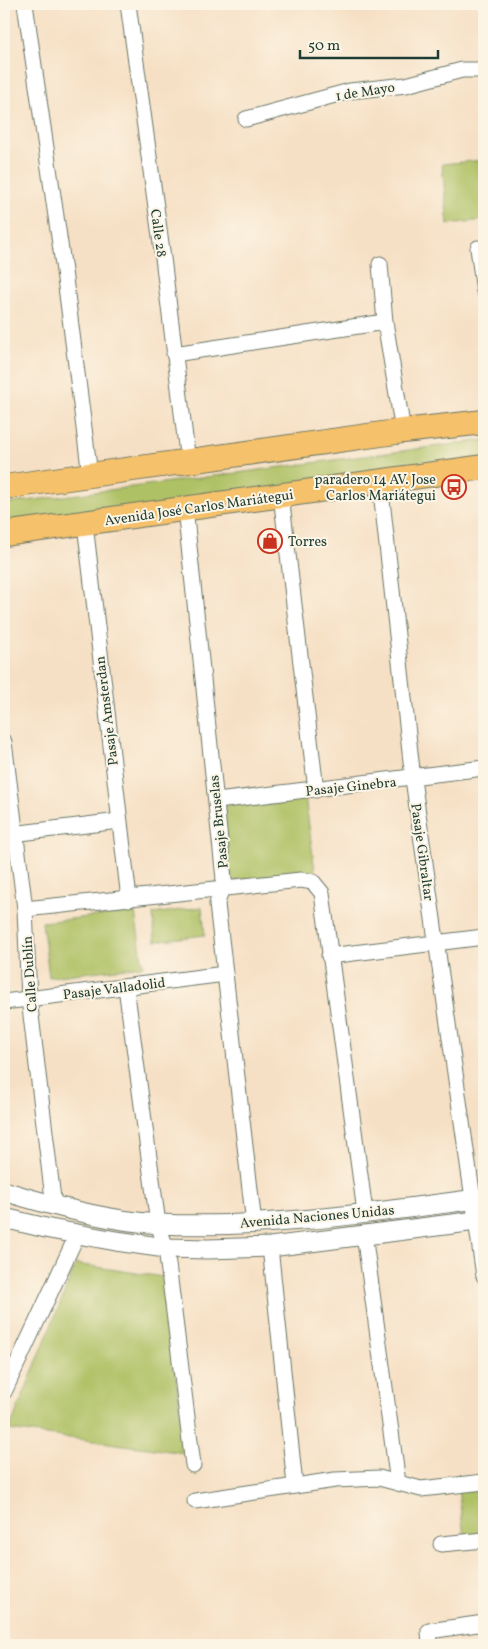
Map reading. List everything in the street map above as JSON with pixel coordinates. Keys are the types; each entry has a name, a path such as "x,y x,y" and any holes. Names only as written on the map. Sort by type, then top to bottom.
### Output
{"main road":[{"path":"4,486 403,431 484,422"},
{"name":"Avenida José Carlos Mariátegui","path":"4,534 484,467"}],"street":[{"path":"25,4 65,281 90,475"},
{"name":"Calle 28","path":"128,4 188,462"},
{"name":"1 de Mayo","path":"246,119 350,91 406,85 462,70 484,70"},
{"path":"478,248 484,291"},
{"path":"380,264 385,322 403,431"},
{"path":"174,354 385,322"},
{"name":"Pasaje Gibraltar","path":"380,482 413,779 435,943 478,1199 484,1276"},
{"path":"281,495 316,790"},
{"name":"Pasaje Bruselas","path":"185,508 224,879 217,904 254,1224"},
{"name":"Pasaje Amsterdan","path":"85,524 129,899"},
{"name":"Calle Dublín","path":"4,742 9,834 25,909 30,999 54,1207"},
{"name":"Pasaje Ginebra","path":"217,802 413,779 484,768"},
{"path":"9,834 119,821"},
{"path":"25,909 221,890 301,880 313,882 322,893 364,1212"},
{"path":"330,956 484,937"},
{"name":"Pasaje Valladolid","path":"4,1002 225,974"},
{"path":"126,987 158,1224 166,1248 193,1465"},
{"name":"Avenida Naciones Unidas","path":"4,1191 54,1207 158,1224 254,1224 478,1199"},
{"name":"Avenida Naciones Unidas","path":"4,1218 77,1235 166,1248 270,1247 480,1220"},
{"path":"364,1234 398,1483"},
{"path":"4,1392 77,1235"},
{"path":"270,1247 295,1486"},
{"path":"195,1501 336,1480 379,1478 421,1489 484,1482"},
{"path":"441,1544 484,1540"},
{"path":"430,1645 429,1631 484,1623"}],"green space":[{"path":"484,160 484,220 448,224 442,164"},
{"path":"484,440 484,461 4,528 4,504"},
{"path":"305,796 315,871 226,882 218,806"},
{"path":"202,907 205,935 155,941 153,914"},
{"path":"135,912 143,966 49,977 42,922"},
{"path":"76,1264 164,1277 185,1453 9,1430"},
{"path":"484,1486 484,1533 464,1536 458,1489"}],"place":[{"name":"paradero 14 AV. Jose Carlos Mariátegui","path":"454,487"},
{"name":"Torres","path":"270,541"}]}
